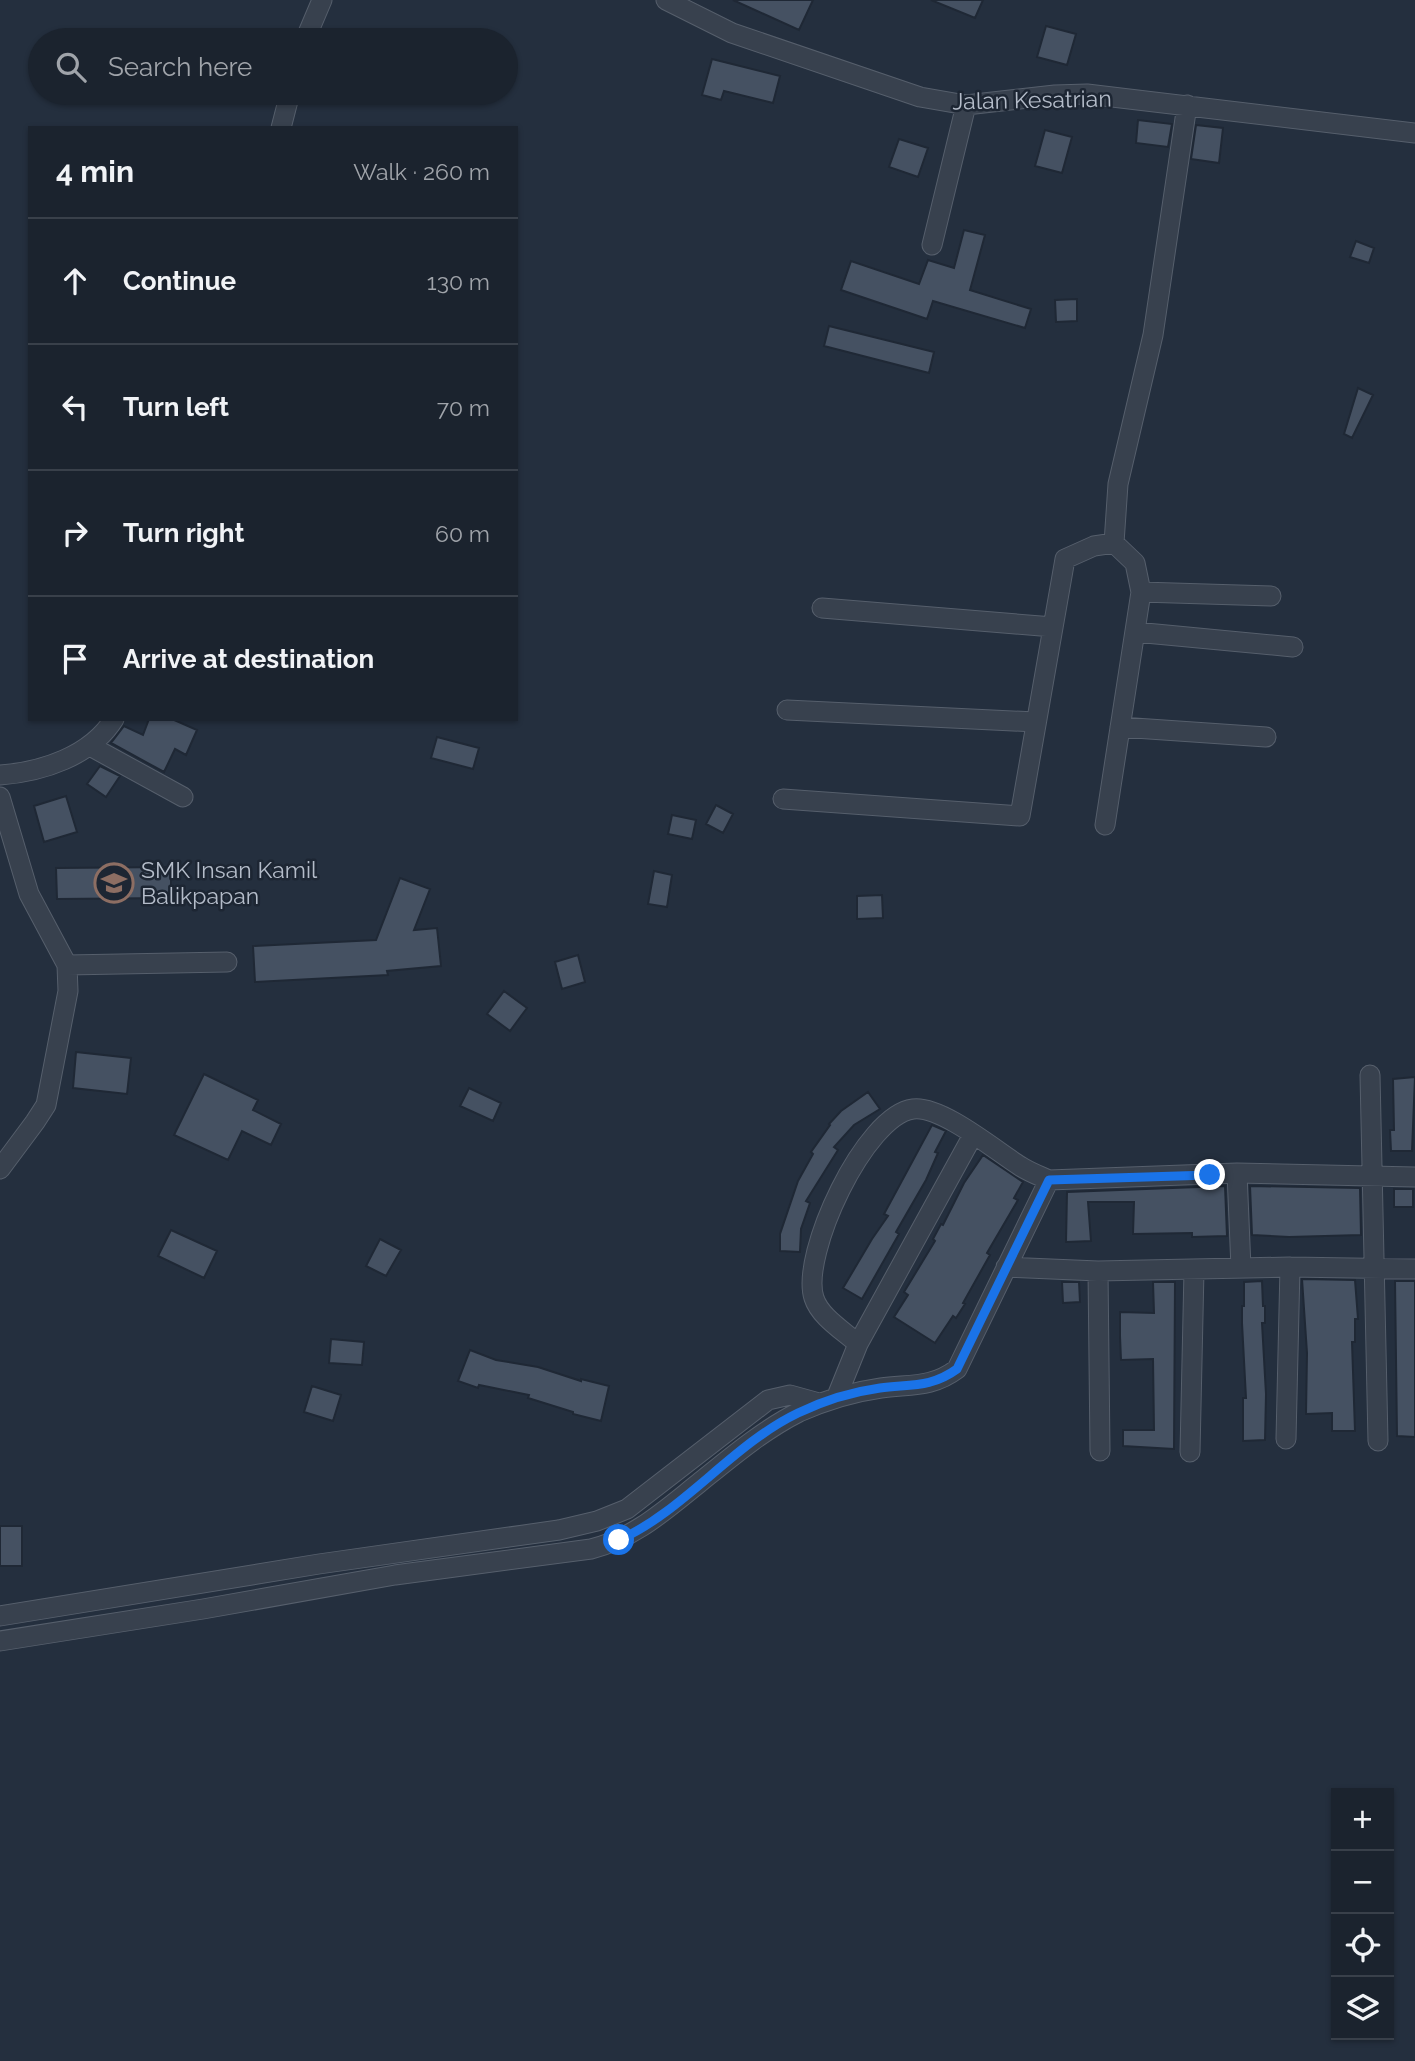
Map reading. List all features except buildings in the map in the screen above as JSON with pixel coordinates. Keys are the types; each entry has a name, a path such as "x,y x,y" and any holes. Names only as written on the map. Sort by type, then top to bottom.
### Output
{"street":[{"path":"310,28 322,0"},
{"name":"Jalan Kesatrian","path":"666,0 732,33 920,97 966,105 1087,94 1415,133"},
{"path":"282,126 287,105"},
{"path":"932,245 966,105"},
{"path":"1105,825 1141,592 1135,564 1114,543 1118,484 1153,335 1187,106"},
{"path":"783,799 1020,816 1065,559 1094,546 1114,543"},
{"path":"1141,592 1272,596"},
{"path":"822,608 1053,627"},
{"path":"1135,632 1293,647"},
{"path":"787,710 1035,722"},
{"path":"0,775 34,770 70,758 90,746 113,721"},
{"path":"1120,727 1266,737"},
{"path":"90,746 183,797"},
{"path":"0,797 29,894 66,965 68,991 46,1104 0,1168"},
{"path":"66,965 227,962"},
{"path":"1370,1075 1378,1441"},
{"path":"858,1344 821,1311 814,1298 816,1252 849,1171 876,1135 897,1117 912,1109 929,1111 948,1119 1023,1168 1049,1180 1237,1173 1415,1177"},
{"path":"828,1400 973,1135"},
{"path":"1237,1173 1241,1268"},
{"path":"0,1641 395,1575 605,1545 635,1532 660,1516 779,1422 828,1400 881,1388 924,1385 943,1380 957,1369 1049,1180"},
{"path":"1006,1267 1098,1271 1290,1267 1415,1269"},
{"path":"1286,1439 1290,1267"},
{"path":"1191,1452 1194,1270"},
{"path":"1098,1271 1100,1451"},
{"path":"0,1616 319,1564 559,1530 597,1521 627,1509 768,1400 790,1395 828,1400"}],"place":[{"name":"SMK Insan Kamil Balikpapan","path":"114,883"}],"route":[{"path":"619,1540 660,1516 779,1422 837,1396 881,1388 924,1385 943,1380 957,1369 1049,1180 1210,1175"}]}
